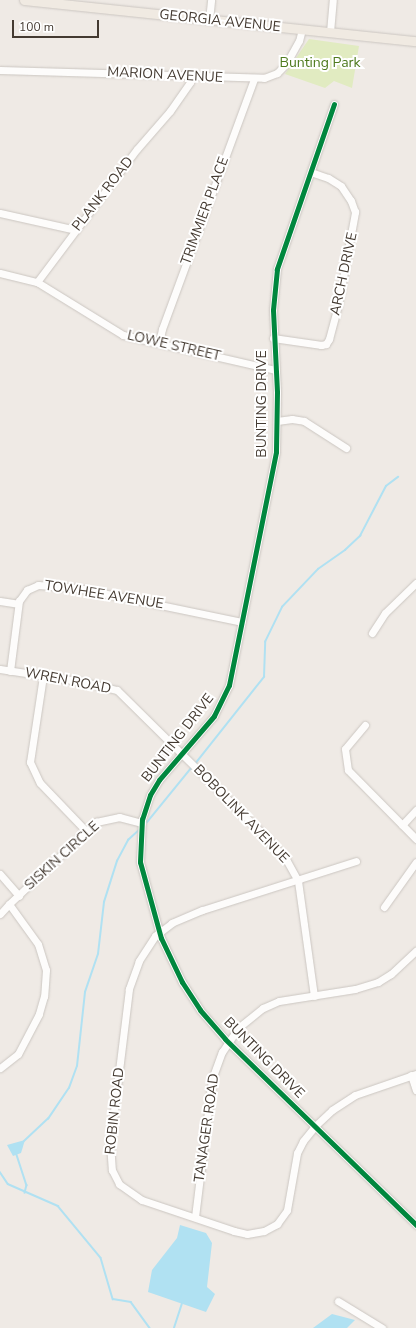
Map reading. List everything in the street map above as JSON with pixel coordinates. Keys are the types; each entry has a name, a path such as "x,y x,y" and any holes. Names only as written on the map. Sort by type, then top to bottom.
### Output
{"main road":[{"name":"GEORGIA AVENUE","path":"24,0 416,41"}],"street":[{"path":"209,20 211,0"},
{"path":"330,32 333,0"},
{"name":"MARION AVENUE","path":"0,70 189,75 254,79 270,77 282,69 296,47 302,29"},
{"name":"PLANK ROAD","path":"37,282 174,106 190,82 189,75"},
{"name":"TRIMMIER PLACE","path":"159,343 162,329 254,79"},
{"name":"BUNTING DRIVE","path":"334,104 277,269 273,296 277,421 274,465 234,666 223,701 154,787 147,803 142,823 140,867 158,932 174,968 192,999 229,1042 416,1225"},
{"name":"ARCH DRIVE","path":"274,338 321,345 326,344 329,339 338,305 354,212 351,201 341,186 328,178 311,172"},
{"path":"0,213 76,230"},
{"path":"0,273 37,282"},
{"name":"LOWE STREET","path":"37,282 115,332 276,370"},
{"path":"277,421 292,419 304,421 346,448"},
{"path":"372,633 385,613 416,583"},
{"name":"TOWHEE AVENUE","path":"10,671 18,604 21,596 31,587 54,585 140,599 242,622"},
{"path":"0,601 18,604"},
{"name":"WREN ROAD","path":"0,669 117,690 182,754"},
{"path":"43,676 30,762 40,783 86,831"},
{"path":"365,725 346,746 344,757 346,766 353,777 416,839"},
{"name":"BOBOLINK AVENUE","path":"182,754 272,843 287,861 298,881 314,996"},
{"path":"402,825 416,810"},
{"name":"SISKIN CIRCLE","path":"0,914 96,822 107,818 126,818 142,823"},
{"name":"ROBIN ROAD","path":"356,861 298,881 202,910 179,919 158,932 139,961 129,989 110,1143 110,1164 116,1180 130,1193 247,1234 264,1231 274,1226 285,1215 289,1205 297,1153 303,1141 315,1126 332,1110 355,1094 414,1075"},
{"path":"384,907 416,862"},
{"path":"0,874 19,896"},
{"path":"0,1068 13,1059 22,1048 39,1014 45,987 46,970 41,950 9,904"},
{"name":"TANAGER ROAD","path":"195,1217 212,1079 218,1060 244,1022 263,1008 288,998 314,996 363,987 378,982 391,974 416,951"},
{"path":"414,1075 416,1090"},
{"path":"338,1301 382,1328"}],"green space":[{"name":"Bunting Park","path":"309,39 359,46 352,88 334,81 325,88 285,74"}],"water":[{"path":"25,1140 21,1153 13,1156 7,1145"},
{"path":"180,1225 206,1233 212,1243 207,1287 215,1294 206,1312 148,1292 152,1270 177,1238"},
{"path":"332,1314 355,1320 347,1328 313,1328"}],"waterway":[{"path":"195,764 264,677 265,642 282,607 318,569 345,550 360,536 386,486 398,477"},
{"path":"144,826 192,767"},
{"path":"24,1141 48,1119 69,1088 77,1066 85,992 98,954 104,902 117,861 128,840 139,830"},
{"path":"17,1155 27,1185 25,1193"},
{"path":"0,1172 8,1184 58,1206 101,1258 113,1299 131,1302 150,1328"},
{"path":"174,1328 182,1304"}],"cycle path":[{"path":"334,104 277,269 273,310 277,392 276,452 229,685 214,716 159,780 150,795 142,819 140,862 161,938 182,982 200,1010 225,1039 416,1225"}]}
